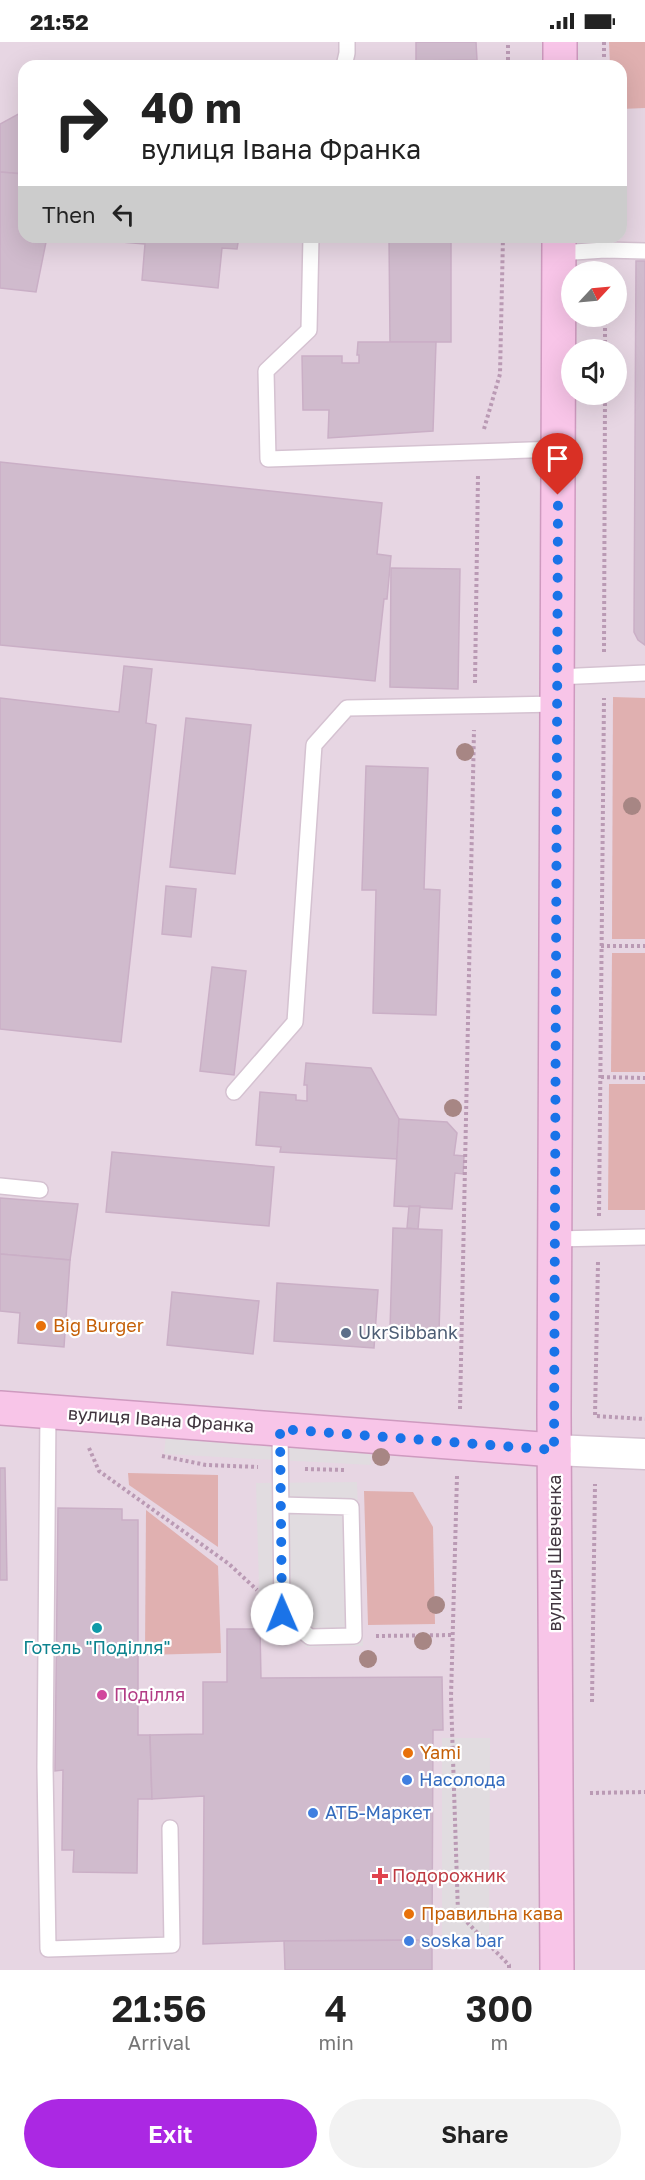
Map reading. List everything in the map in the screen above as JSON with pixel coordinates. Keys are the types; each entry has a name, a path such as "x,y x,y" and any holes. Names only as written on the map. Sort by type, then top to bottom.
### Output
{"main road":[{"path":"560,42 560,60"},
{"name":"вулиця Шевченка","path":"557,1970 554,1450 559,245"},
{"name":"вулиця Івана Франка","path":"0,1408 554,1450"}],"street":[{"name":"вулиця Івана Франка","path":"554,1450 645,1454"}],"lane":[{"path":"345,60 347,42"},
{"path":"311,243 309,330 266,371 268,459 558,450"},
{"path":"559,245 645,251"},
{"path":"234,1092 295,1022 314,745 347,708 474,704 557,691 604,675 645,673"},
{"path":"0,1186 40,1190"},
{"path":"555,1239 645,1237"},
{"path":"48,1412 45,1756 48,1949 172,1945 170,1828"},
{"path":"280,1429 282,1614 310,1637 354,1636 351,1507 281,1505"}],"path":[{"path":"508,42 508,60"},
{"path":"604,42 604,60"},
{"path":"460,1409 478,452 500,374 503,243"},
{"path":"605,405 601,1077 596,1416 645,1419"},
{"path":"601,946 645,946"},
{"path":"601,1077 645,1078"},
{"path":"84,1439 99,1471 229,1564 282,1614"},
{"path":"354,1636 453,1635"},
{"path":"590,1792 645,1792"}],"shaded area":[{"path":"0,42 545,42 545,60 18,60 18,243 544,243 539,1434 0,1393"},
{"path":"575,42 645,42 645,1970 571,1970 569,1450 573,405 627,405 627,339 574,339 574,327 627,327 627,261 574,261 574,243 627,243 627,60 575,60"},
{"path":"609,42 645,42 645,108 627,109 627,60 610,60"},
{"path":"613,697 645,698 645,939 612,939"},
{"path":"612,953 645,953 645,1072 611,1072"},
{"path":"609,1084 645,1084 645,1210 608,1210"},
{"path":"0,1423 539,1464 542,1970 0,1970"},
{"path":"166,1435 370,1445 371,1465 164,1454"},
{"path":"128,1473 218,1475 218,1547 129,1485"},
{"path":"357,1482 363,1646 306,1647 284,1620 260,1620 256,1483"},
{"path":"364,1491 413,1492 433,1527 435,1624 368,1625"},
{"path":"146,1510 218,1566 221,1653 145,1655"},
{"path":"442,1738 490,1738 489,1937 442,1937"}],"building":[{"path":"416,42 476,42 477,60 416,60"},
{"path":"18,114 18,174 0,172 0,124"},
{"path":"0,172 18,174 18,243 46,243 36,292 0,288"},
{"path":"133,243 238,243 237,249 222,248 218,288 142,280 145,244"},
{"path":"389,243 451,243 451,342 390,342"},
{"path":"636,261 645,261 645,645 638,640 634,632"},
{"path":"358,342 436,342 433,431 328,438 329,410 303,410 302,356 342,356 342,363 359,363"},
{"path":"0,462 382,503 377,554 391,556 375,681 0,645"},
{"path":"391,568 460,569 458,689 390,687"},
{"path":"124,666 152,669 146,723 156,725 121,1042 0,1029 0,698 119,712"},
{"path":"186,718 251,725 235,874 170,867"},
{"path":"366,766 428,768 424,889 440,890 436,1015 373,1013 376,890 362,890"},
{"path":"166,886 196,889 191,937 162,934"},
{"path":"212,967 246,971 234,1075 200,1071"},
{"path":"306,1063 371,1068 399,1119 397,1159 280,1152 281,1147 256,1145 260,1092 296,1095 296,1100 307,1101 307,1085 304,1085"},
{"path":"399,1119 447,1122 457,1133 454,1155 464,1156 463,1174 455,1173 452,1209 394,1206"},
{"path":"112,1152 274,1167 269,1226 106,1212"},
{"path":"0,1198 78,1204 70,1260 0,1254"},
{"path":"409,1206 420,1206 418,1229 407,1228"},
{"path":"393,1228 442,1230 439,1332 390,1330"},
{"path":"0,1254 70,1260 64,1347 18,1343 20,1313 0,1311"},
{"path":"277,1283 378,1290 374,1348 274,1341"},
{"path":"172,1292 259,1301 253,1354 167,1345"},
{"path":"0,1468 5,1468 7,1580 0,1580"},
{"name":"Готель \"Поділля\"","path":"58,1508 122,1509 122,1520 138,1520 138,1735 150,1735 152,1799 138,1799 137,1873 73,1872 74,1850 62,1850 63,1770 55,1771"},
{"path":"227,1629 260,1629 261,1678 442,1677 443,1730 433,1730 432,1940 203,1944 204,1796 152,1799 150,1735 203,1734 203,1682 227,1682"},
{"path":"432,1940 432,1970 285,1970 284,1941"}],"place":[{"name":"Big Burger","path":"41,1326"},
{"name":"UkrSibbank","path":"346,1333"},
{"name":"Готель \"Поділля\"","path":"97,1628"},
{"name":"Поділля","path":"102,1695"},
{"name":"Yami","path":"408,1753"},
{"name":"Насолода","path":"407,1780"},
{"name":"АТБ-Маркет","path":"313,1813"},
{"name":"Подорожник","path":"380,1876"},
{"name":"Правильна кава","path":"409,1914"},
{"name":"soska bar","path":"409,1941"}],"route":[{"path":"282,1614 280,1429 554,1450 558,495"}]}
